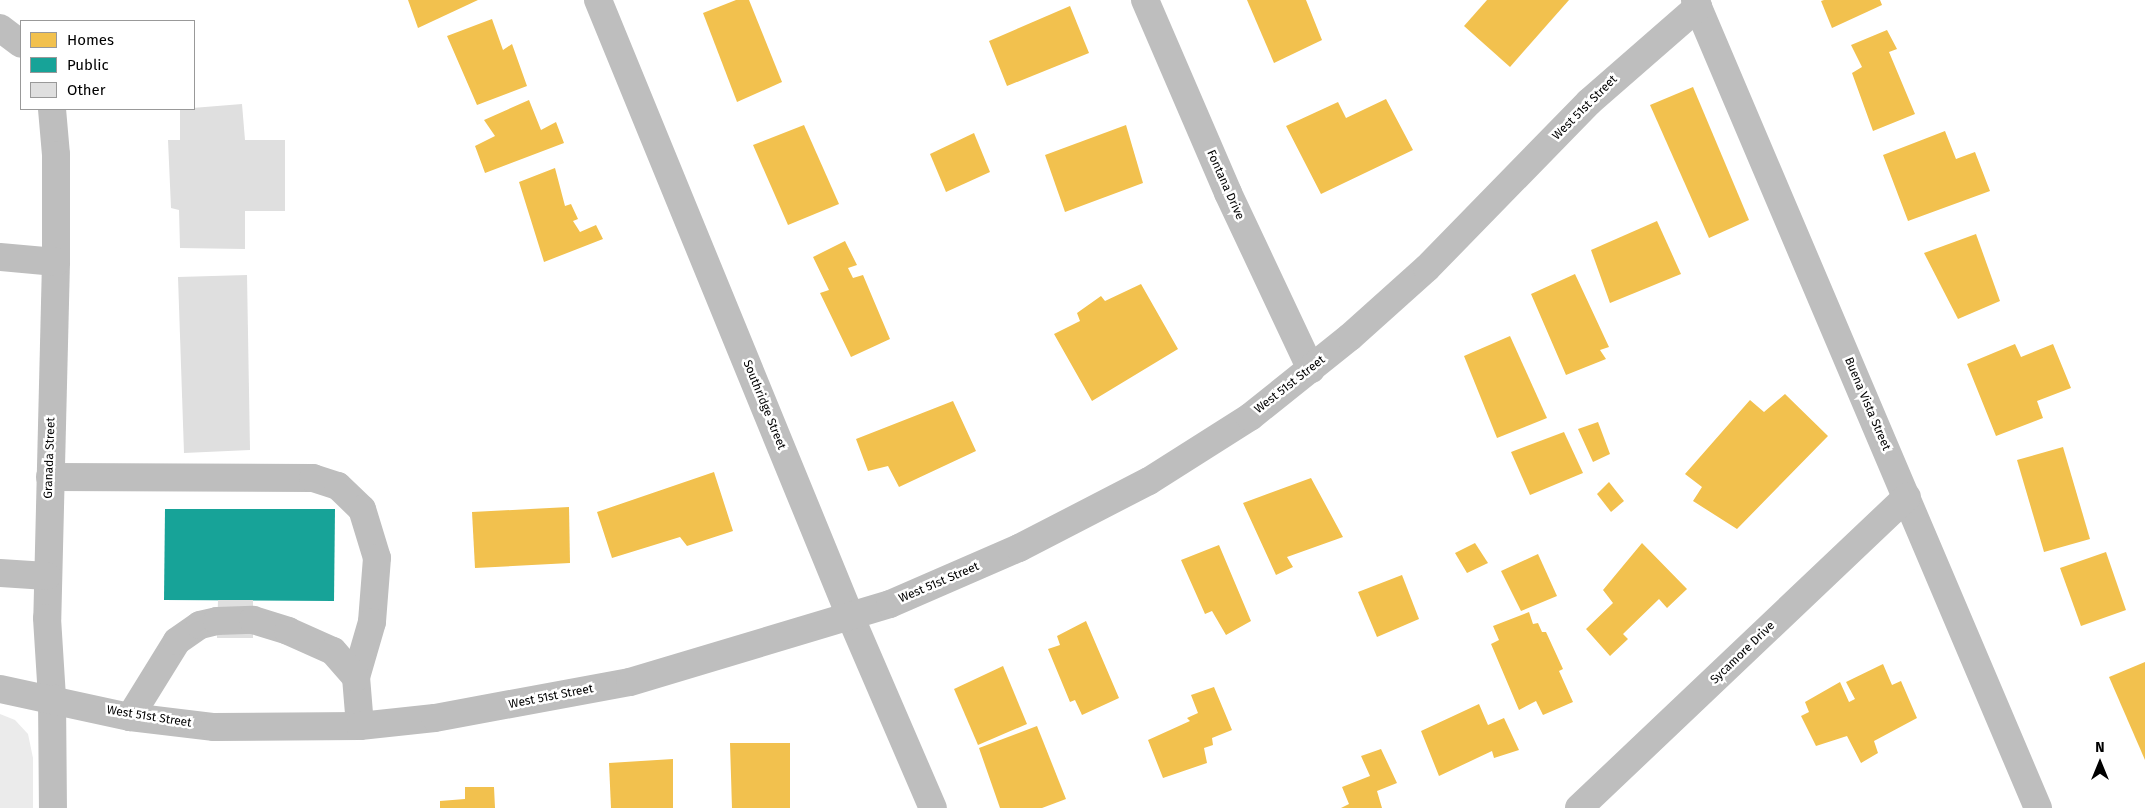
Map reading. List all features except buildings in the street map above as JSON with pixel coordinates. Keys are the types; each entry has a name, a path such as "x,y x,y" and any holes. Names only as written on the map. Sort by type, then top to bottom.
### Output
{"street":[{"name":"Southridge Street","path":"598,0 851,618 933,808"},
{"name":"Fontana Drive","path":"1145,0 1228,193 1311,369"},
{"name":"West 51st Street","path":"0,688 130,716 214,727 360,726 435,718 630,682 851,618 1019,548 1149,481 1250,416 1311,369 1427,268 1589,102 1697,4"},
{"name":"Buena Vista Street","path":"1697,4 2038,808"},
{"path":"0,28 20,43"},
{"name":"Granada Street","path":"52,110 56,154 56,262 47,635 52,698 53,808"},
{"path":"0,257 56,262"},
{"path":"50,477 312,478 338,486 362,509 377,558 372,622 356,677 360,726"},
{"name":"Sycamore Drive","path":"1579,808 1907,497"},
{"path":"0,573 48,576"},
{"path":"130,716 177,641 200,625 217,621 253,620 288,631 333,650 356,677"}],"shaded area":[{"path":"0,714 15,720 28,734 33,758 33,808 0,808"}]}
